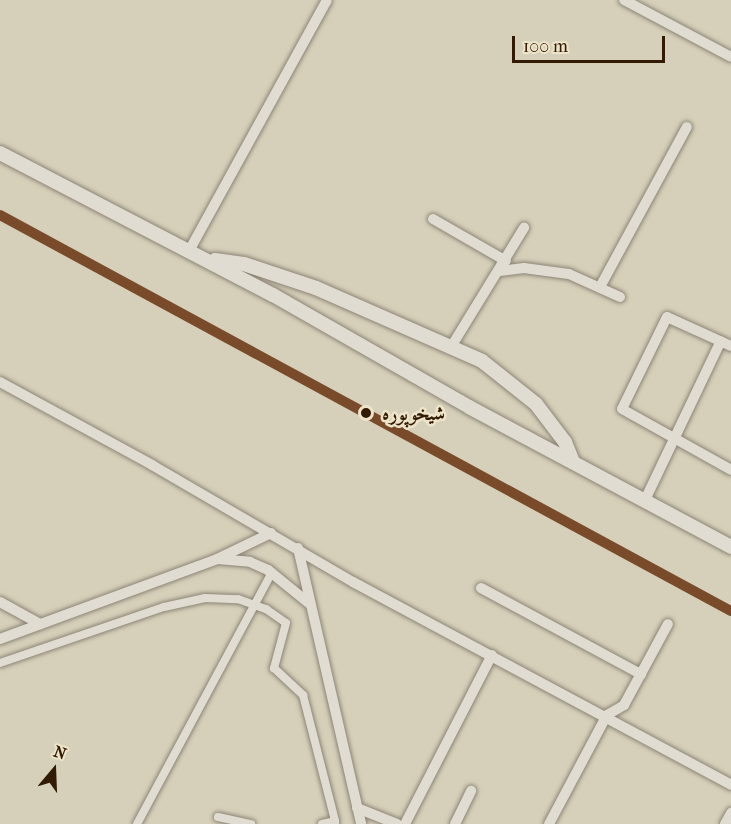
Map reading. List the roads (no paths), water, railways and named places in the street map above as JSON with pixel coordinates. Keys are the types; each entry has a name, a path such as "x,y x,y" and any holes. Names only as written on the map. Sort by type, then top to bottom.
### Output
{"street":[{"path":"189,251 327,0"},
{"path":"624,0 731,57"},
{"path":"600,287 687,127"},
{"path":"0,153 204,259 731,547"},
{"path":"434,219 506,261"},
{"path":"451,347 500,271 524,228"},
{"path":"204,259 244,264 316,288 482,361 536,404 565,442 573,462"},
{"path":"500,271 524,268 569,274 620,297"},
{"path":"645,500 675,439 726,344 667,317 622,409 675,439 731,470"},
{"path":"0,382 298,548 353,582 607,715 731,785"},
{"path":"0,639 217,559 271,533"},
{"path":"298,548 361,824"},
{"path":"217,559 250,562 272,572 312,605"},
{"path":"137,824 272,572"},
{"path":"481,588 641,674"},
{"path":"0,663 164,607 224,597 254,604 286,624 274,668 303,695 335,822 322,824"},
{"path":"0,602 40,624"},
{"path":"549,824 607,715 624,705 668,624"},
{"path":"405,824 492,655"},
{"path":"454,824 471,791"},
{"path":"357,808 397,824"},
{"path":"725,824 731,813"},
{"path":"218,817 251,824"}],"place":[{"name":"شیخوپورہ","path":"366,413"}]}
